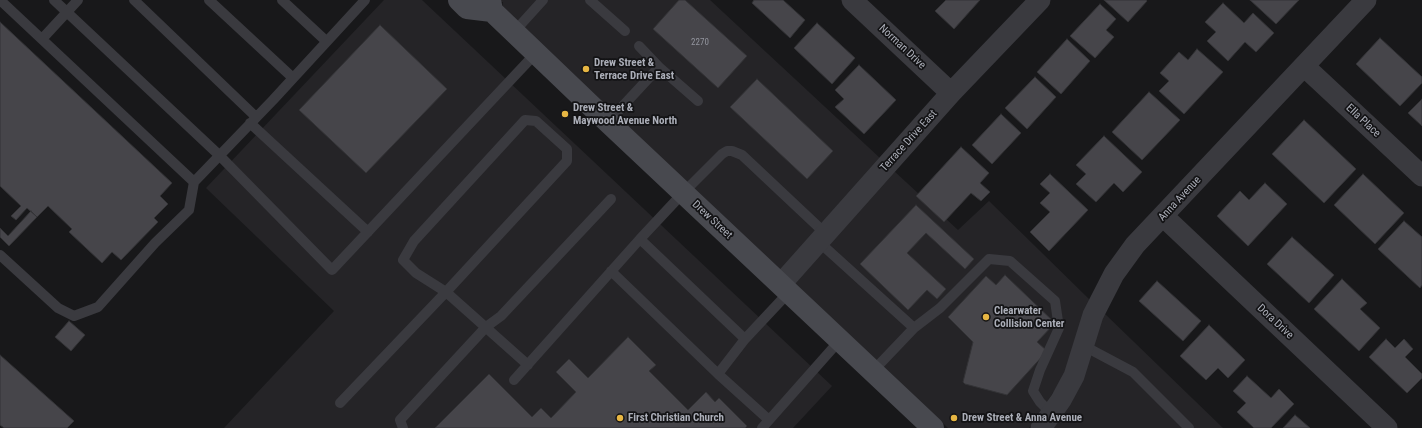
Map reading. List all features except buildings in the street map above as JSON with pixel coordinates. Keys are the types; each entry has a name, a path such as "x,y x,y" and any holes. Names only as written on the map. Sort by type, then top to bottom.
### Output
{"main road":[{"name":"Drew Street","path":"458,0 467,8 491,5 514,32 608,122 933,428"}],"street":[{"name":"Norman Drive","path":"852,0 951,93"},
{"name":"Terrace Drive East","path":"785,288 823,238 951,93 1040,0"},
{"name":"Anna Avenue","path":"1046,421 1061,400 1074,376 1093,315 1114,274 1135,245 1366,0"},
{"name":"Ella Place","path":"1304,66 1422,176"},
{"name":"Dora Drive","path":"1163,216 1387,428"}],"lane":[{"path":"0,0 194,182"},
{"path":"54,0 219,155 332,270 536,53"},
{"path":"42,39 78,0"},
{"path":"134,0 253,120 368,232"},
{"path":"209,0 292,78"},
{"path":"282,0 326,41"},
{"path":"0,255 58,308 74,316 98,307 155,243 189,210 194,182 365,0"},
{"path":"514,32 543,0"},
{"path":"590,0 625,31"},
{"path":"639,46 659,67 698,101"},
{"path":"608,122 659,67"},
{"path":"340,403 446,292 567,161 567,150 536,120 525,120 414,241 403,260 416,273 446,292 528,365"},
{"path":"514,380 683,193 722,154 732,151 742,155 914,328"},
{"path":"403,428 400,420 486,327 501,316 611,199"},
{"path":"640,239 745,339"},
{"path":"873,371 914,328 940,308 989,259 1010,261 1055,301 1059,328 1040,370 1033,391 1040,402 1046,421"},
{"path":"611,271 718,374 765,424 840,340"},
{"path":"718,374 785,288"},
{"path":"1084,346 1133,372 1189,428"}],"shaded area":[{"path":"384,0 422,0 832,386 793,428 224,428 334,311 206,188"},
{"path":"500,0 710,0 881,159 781,271 502,7 503,2 500,2"},
{"path":"894,171 958,230 989,201 1090,300 1065,374 1029,428 948,428 794,283"},
{"path":"1104,313 1223,428 1052,428"}],"place":[{"name":"Drew Street & Terrace Drive East","path":"586,69"},
{"name":"Drew Street & Maywood Avenue North","path":"565,114"},
{"name":"Clearwater Collision Center","path":"986,317"},
{"name":"First Christian Church","path":"620,418"},
{"name":"Drew Street & Anna Avenue","path":"954,418"}]}
